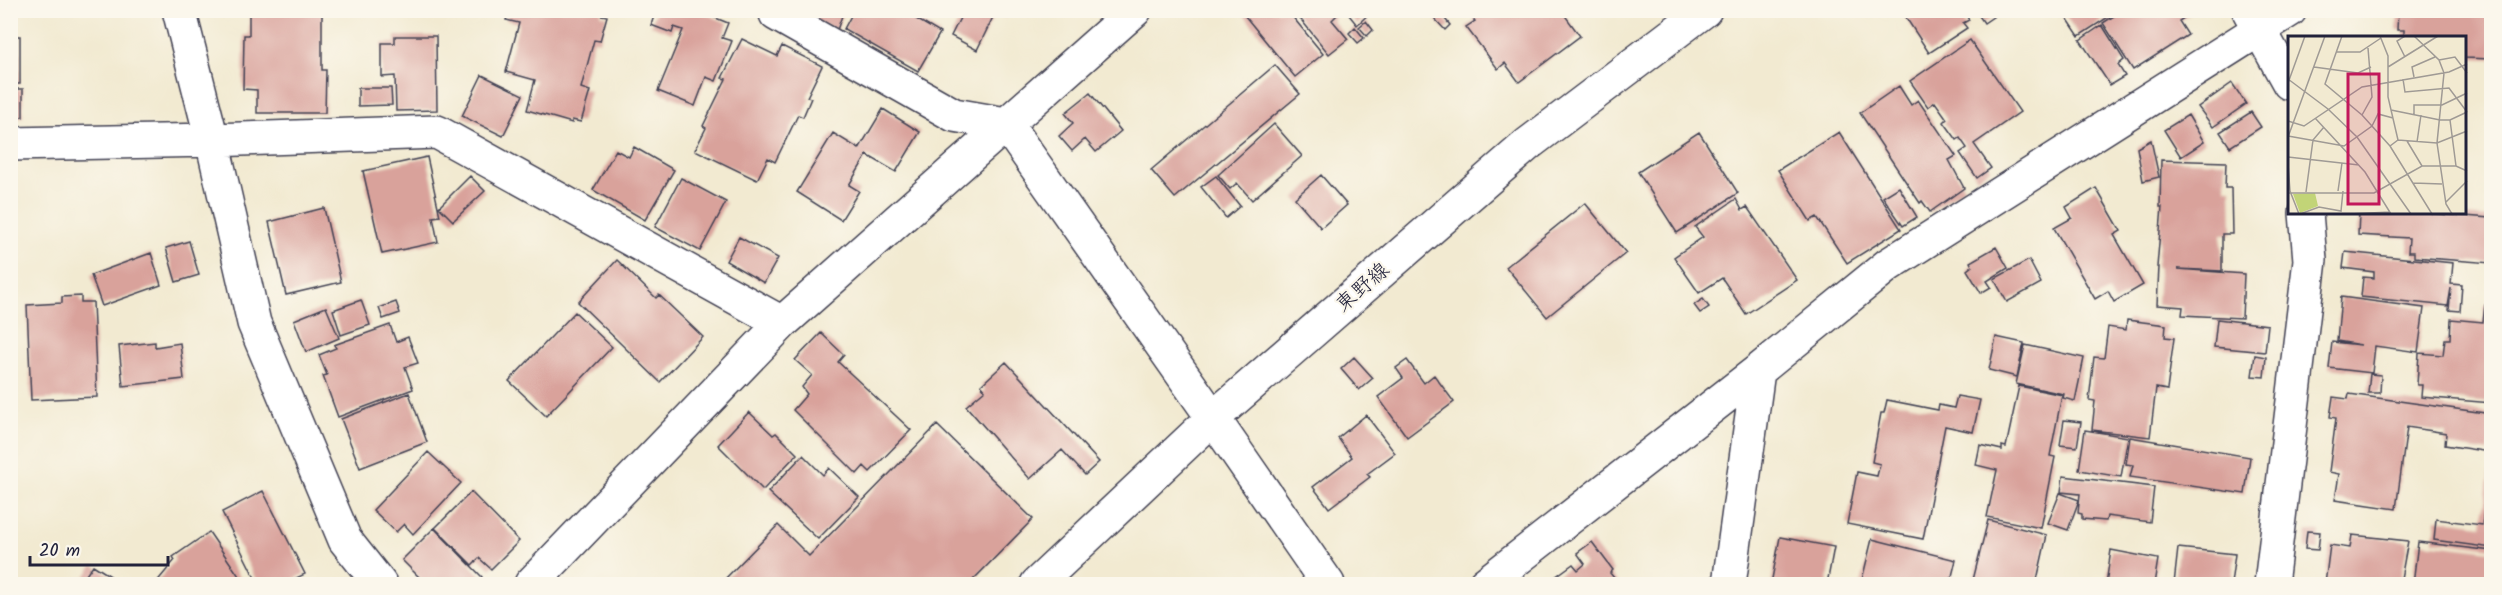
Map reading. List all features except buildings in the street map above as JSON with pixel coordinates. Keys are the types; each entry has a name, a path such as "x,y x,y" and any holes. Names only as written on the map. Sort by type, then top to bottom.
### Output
{"street":[{"path":"179,10 213,140 254,323 345,540 380,585"},
{"path":"777,10 776,14 954,115 1006,124 1328,585"},
{"path":"531,585 782,323 1135,10"},
{"name":"東野線","path":"1037,585 1213,418 1528,144 1705,10"},
{"path":"1485,585 1758,371 1888,265 2254,19 2290,10"},
{"path":"2254,19 2288,81"},
{"path":"10,144 437,132 782,323"},
{"path":"2271,585 2310,260 2306,214"},
{"path":"1729,585 1758,371"}]}
